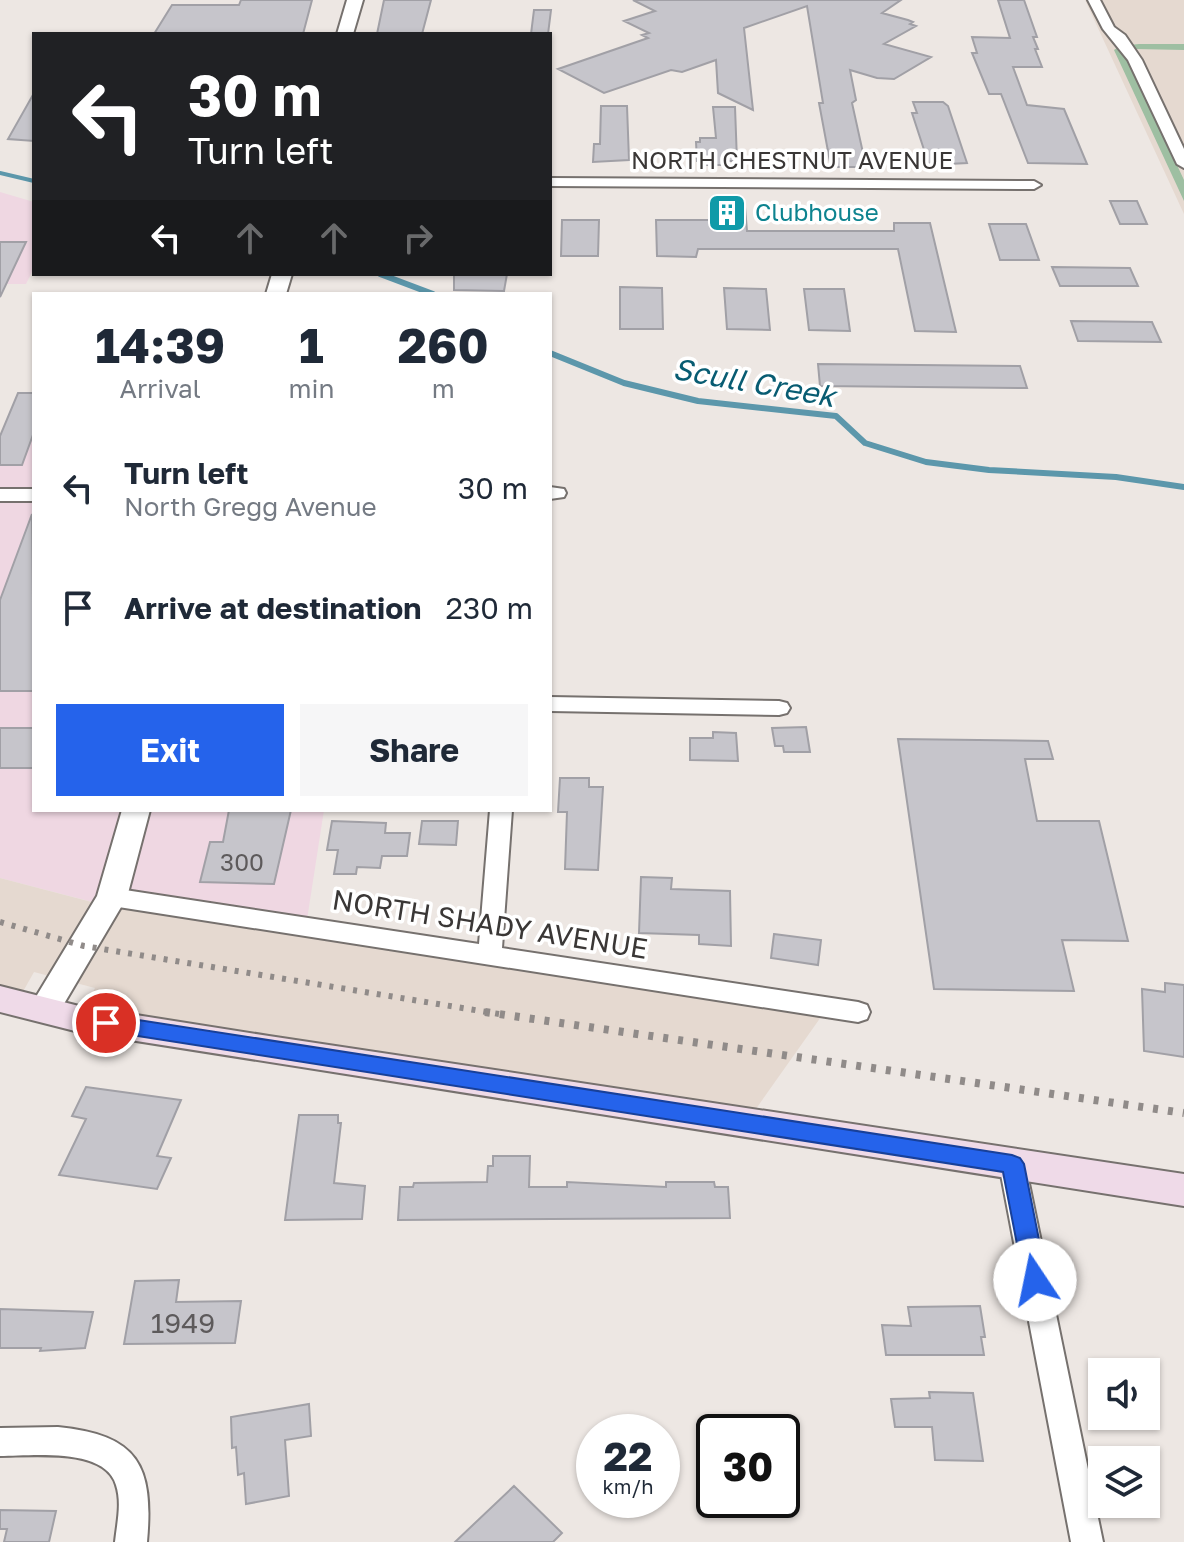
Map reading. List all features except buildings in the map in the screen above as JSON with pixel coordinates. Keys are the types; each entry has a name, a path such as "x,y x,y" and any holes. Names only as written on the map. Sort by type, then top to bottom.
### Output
{"main road":[{"path":"0,999 44,1010 269,1050 1184,1190"}],"street":[{"path":"346,32 355,0"},
{"path":"1094,0 1109,29 1120,38 1135,60 1184,164"},
{"name":"NORTH CHESTNUT AVENUE","path":"552,182 1034,185"},
{"path":"0,495 32,495"},
{"path":"552,704 779,708"},
{"path":"44,1010 112,897 135,812"},
{"path":"490,953 501,812"},
{"name":"NORTH SHADY AVENUE","path":"112,897 858,1012"},
{"path":"1012,1164 1087,1542"},
{"path":"0,1442 78,1441 107,1451 124,1465 135,1493 131,1542"}],"shaded area":[{"path":"1085,0 1184,0 1184,214"},
{"path":"0,192 32,201 32,272 26,284 0,284"},
{"path":"0,435 32,435 32,812 324,812 306,926 108,906 0,878"},
{"path":"0,878 107,906 113,897 828,1007 746,1123 79,1019 95,988 34,972 16,1004 0,999"}],"green space":[{"path":"1184,44 1184,50 1135,49 1126,56 1184,180 1184,201 1114,50 1120,46"}],"waterway":[{"name":"Scull Creek","path":"0,173 32,181"},
{"name":"Scull Creek","path":"385,276 428,292"},
{"name":"Scull Creek","path":"552,354 624,383 698,401 836,416 865,443 926,462 989,470 1116,477 1184,487"}],"railway":[{"path":"0,922 84,946 499,1014"},
{"path":"485,1012 1184,1113"}],"place":[{"name":"Clubhouse","path":"727,213"}],"route":[{"path":"106,1023 1012,1164 1035,1280"}]}
